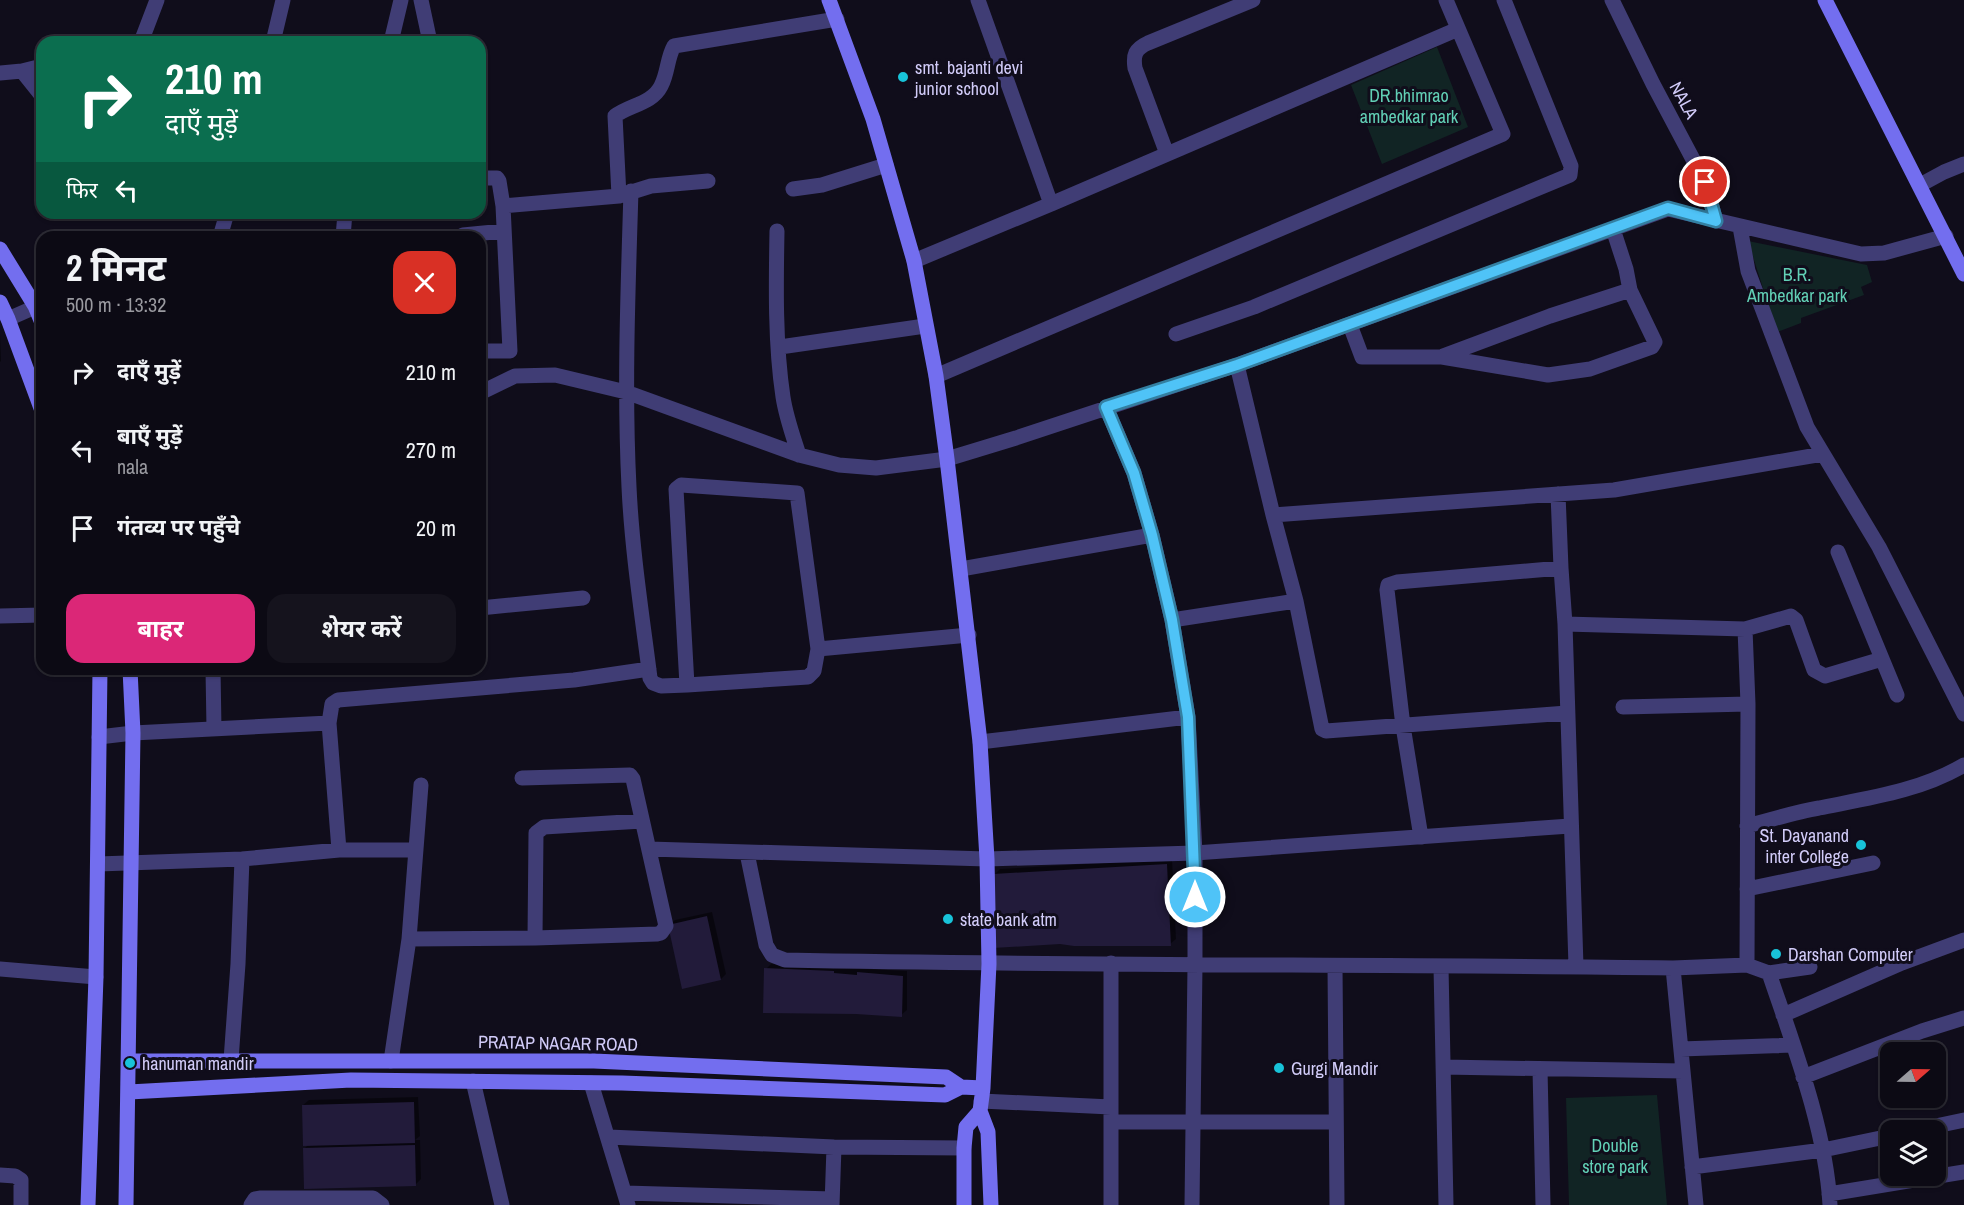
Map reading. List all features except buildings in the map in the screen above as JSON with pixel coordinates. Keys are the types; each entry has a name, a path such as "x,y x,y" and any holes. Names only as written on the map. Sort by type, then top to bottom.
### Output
{"street":[{"path":"142,36 157,0"},
{"path":"274,36 283,0"},
{"path":"392,36 401,0"},
{"path":"421,0 429,36"},
{"path":"830,0 873,119 914,261 936,376 961,568 980,742 987,859 989,964 981,1100 988,1132 991,1205"},
{"path":"978,0 1051,204"},
{"path":"1167,154 1135,68 1136,51 1148,43 1253,0"},
{"path":"936,376 1503,134 1446,0"},
{"path":"1176,334 1254,307 1570,175 1571,166 1504,0"},
{"name":"NALA","path":"1612,0 1748,271 1807,427 1879,547 1964,714"},
{"path":"1826,0 1964,274"},
{"path":"687,685 676,489 681,485 798,493 818,649 814,671 808,677 687,685 656,685 650,678 630,499 626,392 625,193 615,116 642,103 660,89 666,77 674,46 837,19"},
{"path":"914,261 1458,28"},
{"path":"0,73 36,68"},
{"path":"22,71 36,88"},
{"path":"1920,185 1964,164"},
{"path":"793,189 822,185 886,165"},
{"path":"486,178 499,179 503,206 510,351 486,351"},
{"path":"503,206 625,193 651,186 708,181"},
{"path":"486,390 515,376 536,374 571,378 626,392 799,455 839,465 876,468 947,459 1016,438 1237,365 1672,208 1726,224 1861,254 1884,253 1946,236"},
{"path":"1350,324 1362,357 1442,357 1548,375 1590,369 1652,347 1653,338 1630,290 1613,229"},
{"path":"486,233 504,231"},
{"path":"777,231 776,288 783,396 799,455"},
{"path":"0,249 36,301"},
{"path":"1442,357 1550,316 1630,290"},
{"path":"0,302 36,395"},
{"path":"8,319 36,306"},
{"path":"780,347 925,326"},
{"path":"1237,365 1296,601 1322,729 1326,731 1403,726 1567,713"},
{"path":"1106,407 1134,473 1152,535 1172,620 1188,717 1194,853 1195,964 1192,1205"},
{"path":"1273,515 1614,489 1823,454"},
{"path":"1558,494 1565,624 1576,966"},
{"path":"961,568 1152,535"},
{"path":"1838,552 1897,695"},
{"path":"1421,837 1403,726 1388,585 1397,582 1561,568"},
{"path":"486,607 583,598"},
{"path":"1172,620 1296,601"},
{"path":"0,616 36,615"},
{"path":"1565,624 1745,629 1788,616 1796,620 1814,670 1825,675 1882,659"},
{"path":"1745,629 1748,704 1747,965"},
{"path":"818,649 969,635"},
{"path":"339,850 329,723 332,704 338,700 574,680 648,669"},
{"path":"88,1205 96,977 100,675"},
{"path":"126,1205 133,733 130,675"},
{"path":"213,675 214,729"},
{"path":"1623,707 1748,704"},
{"path":"980,742 1188,717"},
{"path":"99,737 133,733 329,723"},
{"path":"1747,826 1817,808 1908,789 1946,776 1964,765"},
{"path":"409,939 535,938 661,933 666,926 633,779 628,774 522,778"},
{"path":"391,1060 409,939 421,785"},
{"path":"535,938 536,833 539,829 642,821"},
{"path":"649,849 747,854 987,859 1194,853 1570,826"},
{"path":"98,864 242,859 339,850 416,850"},
{"path":"747,854 766,945 772,955 784,960 989,964 1111,963 1441,967 1673,968 1747,965 1770,973 1810,967"},
{"path":"231,1060 242,859"},
{"path":"1747,889 1873,863"},
{"path":"1783,1015 1902,963 1964,940"},
{"path":"1111,963 1111,1205"},
{"path":"1335,966 1337,1205"},
{"path":"1441,967 1446,1205"},
{"path":"1673,968 1696,1205"},
{"path":"0,969 96,977"},
{"path":"1770,973 1823,1150 1830,1199 1964,1172"},
{"path":"1803,1077 1922,1031 1964,1018"},
{"path":"1681,1049 1793,1045"},
{"name":"PRATAP NAGAR ROAD","path":"129,1061 594,1061 946,1077 981,1100"},
{"path":"1443,1067 1683,1071"},
{"path":"1540,1069 1543,1205"},
{"path":"129,1092 351,1080 591,1083 945,1095 961,1087"},
{"path":"473,1081 502,1205"},
{"path":"591,1083 626,1199 832,1202 834,1147"},
{"path":"981,1100 1111,1115 1193,1121 1336,1122"},
{"path":"964,1205 966,1127 981,1100"},
{"path":"1946,1124 1964,1120"},
{"path":"609,1137 834,1147 964,1148"},
{"path":"1692,1167 1823,1150 1880,1138"},
{"path":"0,1175 20,1178 21,1205"},
{"path":"250,1205 255,1199 261,1198 373,1197 382,1205"}],"green space":[{"name":"DR.bhimrao ambedkar park","path":"1437,47 1468,127 1382,164 1351,85"},
{"name":"B.R. Ambedkar park","path":"1748,241 1867,265 1872,282 1861,287 1864,295 1801,318 1801,323 1777,332"},
{"name":"Double store park","path":"1657,1095 1667,1205 1569,1205 1566,1098"}],"place":[{"name":"smt. bajanti devi junior school","path":"903,77"},
{"name":"St. Dayanand inter College","path":"1861,845"},
{"name":"state bank atm","path":"948,919"},
{"name":"Darshan Computer","path":"1776,954"},
{"name":"hanuman mandir","path":"130,1063"},
{"name":"Gurgi Mandir","path":"1279,1068"}],"route":[{"path":"1195,897 1188,717 1172,620 1152,535 1134,473 1106,407 1237,365 1668,208 1716,221 1712,200 1705,182"}]}
